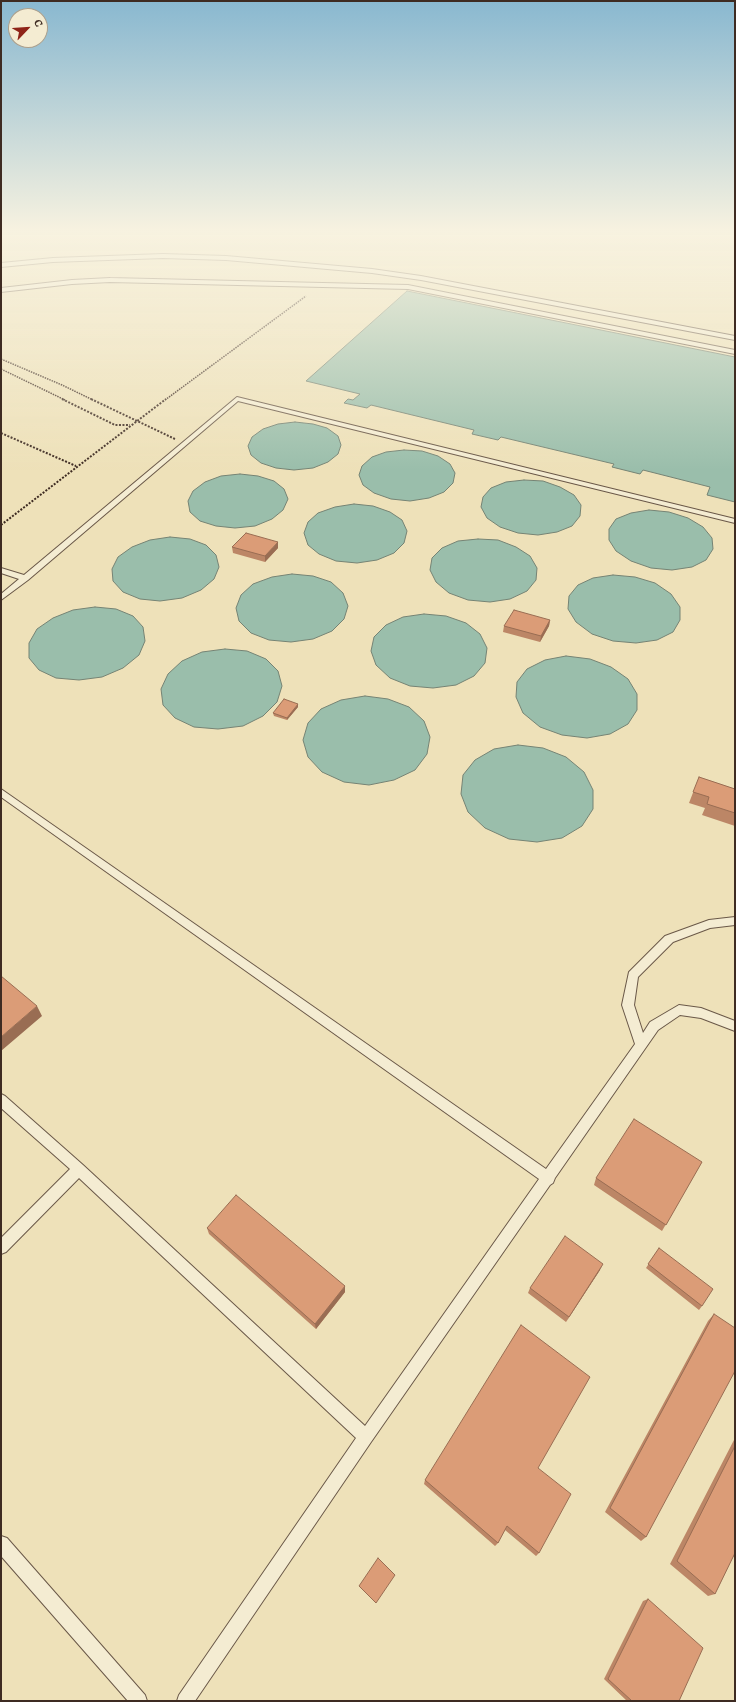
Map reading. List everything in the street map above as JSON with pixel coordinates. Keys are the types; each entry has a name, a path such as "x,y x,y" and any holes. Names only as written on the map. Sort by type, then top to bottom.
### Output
{"lane":[{"path":"526,310 735,352"},
{"path":"591,310 735,338"},
{"path":"1,598 236,399 735,521"},
{"path":"1,570 25,578"},
{"path":"1,792 548,1179"},
{"path":"641,1046 628,1006 634,975 669,939 709,924 735,921"},
{"path":"185,1701 366,1437 654,1026 679,1010 701,1013 735,1026"},
{"path":"1,1100 79,1169 366,1437"},
{"path":"1,1247 79,1169"},
{"path":"1,1544 139,1701"}],"path":[{"path":"1,525 76,466 287,310"},
{"path":"1,359 62,385 136,422 184,443"},
{"path":"1,369 115,425 131,425"},
{"path":"1,433 76,466"}],"shaded area":[{"path":"385,310 504,310 735,357 735,502 707,495 710,487 643,470 640,474 612,467 614,464 501,437 498,440 472,434 474,430 371,405 367,408 344,403 348,399 353,400 360,394 306,381"},
{"path":"295,422 313,424 327,428 338,436 341,445 338,454 328,462 313,468 294,470 276,468 261,463 251,455 248,446 252,437 263,429 278,424"},
{"path":"404,450 422,451 438,456 450,464 455,473 453,483 444,492 429,498 410,501 391,499 374,493 363,485 359,475 362,466 372,457 386,452"},
{"path":"240,474 258,476 274,481 284,489 288,499 283,510 272,519 255,526 235,528 216,526 200,521 190,512 188,501 193,491 205,482 221,476"},
{"path":"524,480 543,481 560,487 574,495 581,505 580,516 572,526 557,532 538,535 518,533 500,527 487,518 481,507 483,497 491,488 506,482"},
{"path":"354,504 373,506 390,512 402,520 407,531 404,543 394,553 377,560 357,563 336,561 319,554 308,545 304,533 308,522 318,513 335,507"},
{"path":"649,510 669,512 688,518 703,527 712,538 713,549 706,560 692,567 672,570 651,568 631,561 616,551 609,540 609,529 616,519 631,513"},
{"path":"170,537 190,539 206,545 216,555 219,567 214,579 201,590 182,598 160,601 140,599 123,592 113,581 112,569 118,557 132,547 150,540"},
{"path":"478,539 498,540 516,547 530,556 537,568 536,580 527,591 510,599 490,602 468,600 449,593 436,582 430,570 432,558 442,548 458,541"},
{"path":"292,574 313,576 331,582 343,593 348,606 344,619 332,631 313,639 291,642 269,640 251,633 239,621 236,608 241,595 253,584 272,577"},
{"path":"613,575 635,577 655,583 671,594 680,607 680,620 673,632 657,640 636,643 613,641 592,634 576,622 568,609 569,596 578,585 593,578"},
{"path":"95,607 116,609 133,616 143,627 145,641 139,655 123,668 102,677 79,680 56,678 39,670 29,658 29,643 37,629 53,618 73,610"},
{"path":"424,614 446,616 466,623 480,634 487,648 485,663 474,676 456,685 433,688 410,686 390,678 376,665 371,651 374,637 386,625 403,617"},
{"path":"225,649 247,651 266,659 278,671 282,686 277,702 263,716 243,726 218,729 194,727 175,718 163,705 161,689 168,674 182,661 202,652"},
{"path":"566,656 590,659 611,667 628,679 637,694 637,710 628,724 610,734 587,738 562,735 540,727 523,713 516,697 517,682 527,669 545,660"},
{"path":"365,696 388,699 409,707 424,721 430,737 427,754 415,770 394,780 369,785 344,782 322,772 308,757 303,740 308,723 321,709 341,700"},
{"path":"518,745 543,748 566,757 584,772 593,790 593,809 582,826 562,838 537,842 509,839 485,828 468,812 461,794 463,775 475,760 494,749"}],"building":[{"path":"246,533 278,542 265,556 232,547"},
{"path":"514,610 550,620 541,636 504,626"},
{"path":"284,699 298,704 287,718 273,713"},
{"path":"699,777 735,789 735,813 707,804 709,797 693,792"},
{"path":"1,976 37,1006 1,1037"},
{"path":"634,1119 702,1162 666,1225 596,1178"},
{"path":"236,1195 345,1286 315,1324 207,1228"},
{"path":"565,1236 603,1264 569,1317 530,1288"},
{"path":"659,1248 713,1289 702,1306 648,1264"},
{"path":"714,1314 735,1328 735,1371 646,1537 610,1508"},
{"path":"521,1325 590,1377 538,1468 571,1494 539,1553 507,1526 498,1543 425,1480"},
{"path":"735,1446 735,1553 715,1594 677,1561"},
{"path":"378,1558 395,1575 376,1603 359,1586"},
{"path":"648,1599 703,1648 679,1701 632,1701 608,1679"}]}
